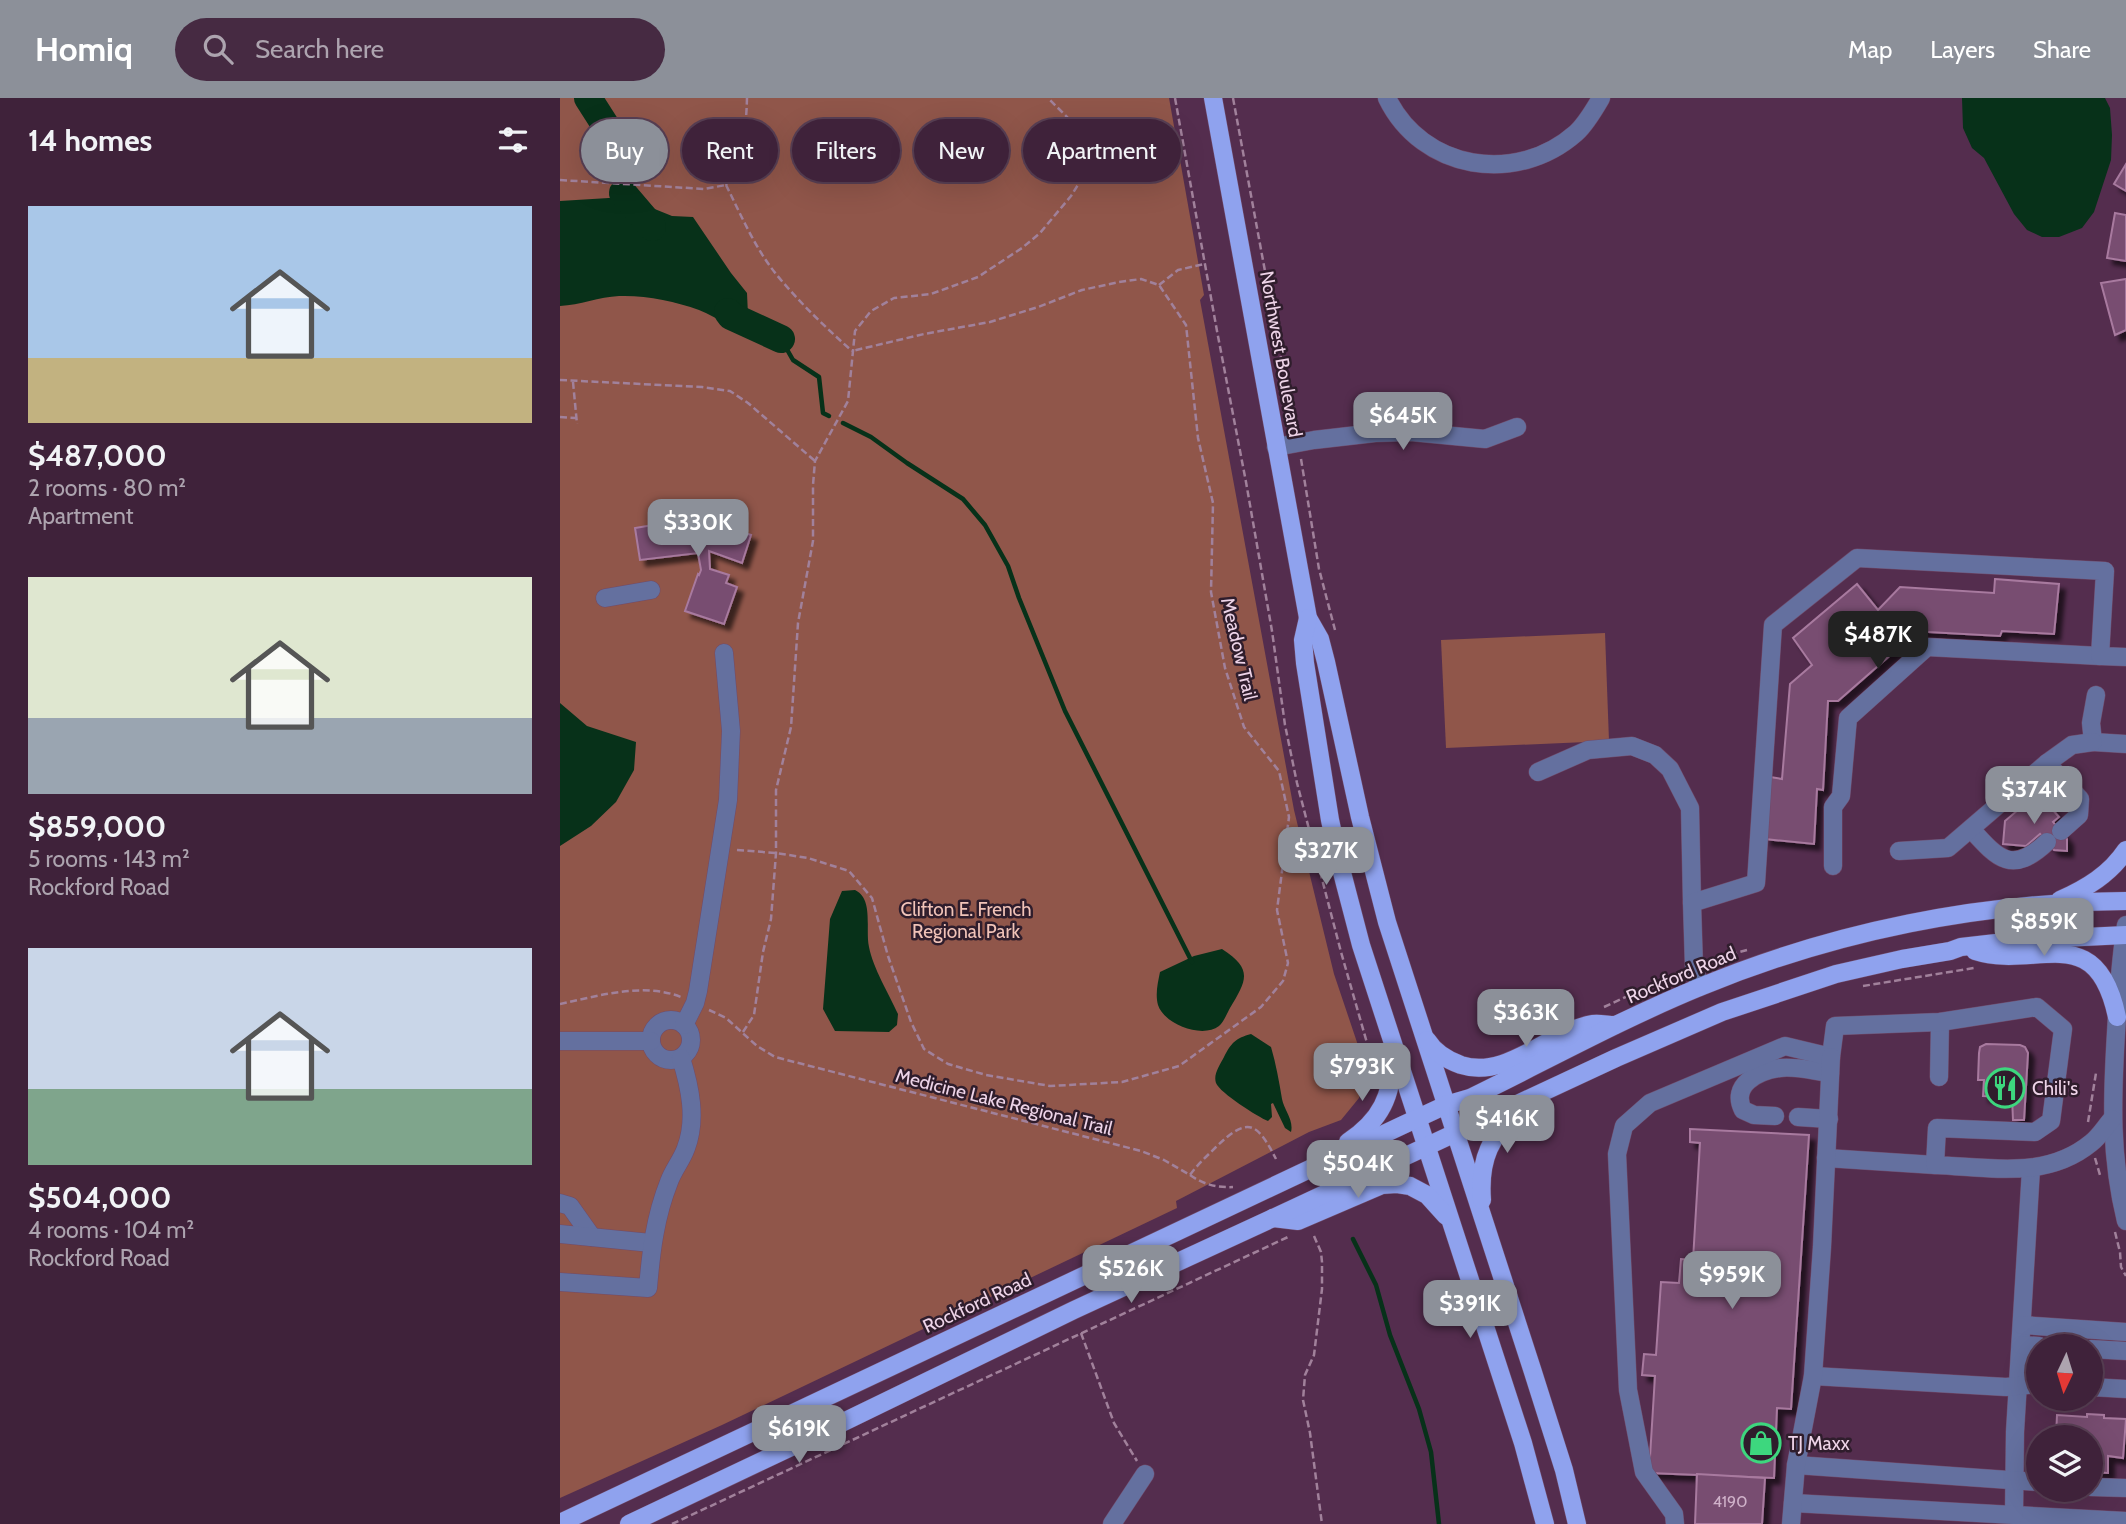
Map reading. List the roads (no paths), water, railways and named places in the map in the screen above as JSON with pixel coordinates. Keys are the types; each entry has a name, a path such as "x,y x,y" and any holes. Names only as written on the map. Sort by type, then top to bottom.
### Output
{"main road":[{"name":"Northwest Boulevard","path":"1213,98 1308,618 1320,639 1376,883 1454,1134 1564,1470 1577,1524"},
{"name":"Northwest Boulevard","path":"1308,618 1303,640 1305,663 1339,861 1393,1043 1523,1443 1545,1524"},
{"path":"2053,903 2090,885 2115,865 2126,850"},
{"name":"Rockford Road","path":"560,1523 1331,1158 1446,1105 1470,1098 1700,987 1778,958 1851,937 1967,913 2053,903 2126,901"},
{"path":"628,1524 1074,1310 1676,1031 1757,999 1836,974 1902,959 1961,947 2126,932"},
{"path":"1961,947 1988,956 2060,953 2081,958 2105,981 2117,1017"},
{"path":"1421,1030 1430,1045 1446,1059 1480,1069 1490,1068 1593,1024 1618,1026"},
{"path":"1331,1158 1344,1144 1374,1121 1392,1080 1393,1043"},
{"path":"1484,1224 1481,1180 1486,1154 1500,1129 1511,1117 1545,1091"},
{"path":"1273,1219 1298,1221 1382,1185 1397,1184 1410,1186 1427,1195 1452,1223"}],"street":[{"path":"1387,98 1394,111 1427,146 1451,158 1476,164 1503,164 1530,159 1565,141 1576,133 1601,98"},
{"path":"1276,447 1375,433 1412,432 1485,439 1517,427"},
{"path":"1692,903 1756,883 1773,625 1857,558 2105,571 2100,656"},
{"path":"605,598 651,590"},
{"path":"1833,866 1833,807 1841,796 1848,718 1927,647 2126,657"},
{"path":"684,1025 698,991 728,800 731,731 724,653"},
{"path":"2093,742 2091,723 2096,695"},
{"path":"1899,851 1948,848 2047,763 2072,745 2093,742 2126,744"},
{"path":"1538,772 1588,750 1632,746 1655,755 1670,769 1690,808 1694,967 1700,987"},
{"path":"1971,829 1994,854 2011,860 2028,858 2054,837 2079,814 2080,799 2047,763"},
{"path":"2120,1224 2112,1119 2120,960 2126,932"},
{"path":"1791,1524 1796,1465 1813,1376 1835,1026 1940,1022 2037,1007 2063,1028 2052,1121 2035,1132 1937,1128 1935,1165"},
{"path":"671,1020 684,1025 692,1041 687,1053 681,1058 664,1059 654,1050 651,1041 654,1030 671,1020"},
{"path":"1939,1076 1940,1022"},
{"path":"560,1041 651,1041"},
{"path":"1675,1524 1674,1514 1644,1472 1628,1390 1617,1154 1624,1126 1650,1103 1785,1046 1831,1065"},
{"path":"560,1282 648,1288 651,1243 669,1181 687,1148 692,1116 689,1086 681,1058"},
{"path":"1775,1116 1754,1115 1742,1110 1738,1101 1740,1093 1753,1077 1780,1068 1831,1065"},
{"path":"1798,1117 1829,1119"},
{"path":"1826,1158 2031,1169 2061,1161 2090,1144 2112,1119"},
{"path":"2026,1336 2022,1325 2031,1169"},
{"path":"560,1203 570,1206 592,1237"},
{"path":"560,1234 651,1243"},
{"path":"2022,1325 2121,1330"},
{"path":"2104,1350 2126,1351"},
{"path":"2014,1515 2018,1386 2026,1359"},
{"path":"1813,1376 2006,1387 2026,1385"},
{"path":"2104,1388 2126,1390"},
{"path":"1796,1465 2026,1481"},
{"path":"1112,1524 1145,1474"},
{"path":"2103,1487 2126,1488"},
{"path":"1793,1503 1888,1516 2014,1515 2099,1522 2126,1521"}],"waterway":[{"path":"588,98 601,119"},
{"path":"623,193 652,227"},
{"path":"728,312 731,316 781,339"},
{"path":"781,339 793,360 819,377 823,413 829,416"},
{"path":"843,423 871,437 963,499 985,525 1008,566 1065,711 1192,962"},
{"path":"1353,1239 1376,1285 1390,1335 1419,1409 1431,1452 1439,1524"}],"place":[{"name":"Chili's","path":"2005,1088"},
{"name":"TJ Maxx","path":"1761,1443"}],"park label":[{"name":"Clifton E. French Regional Park","path":"966,920"}]}
